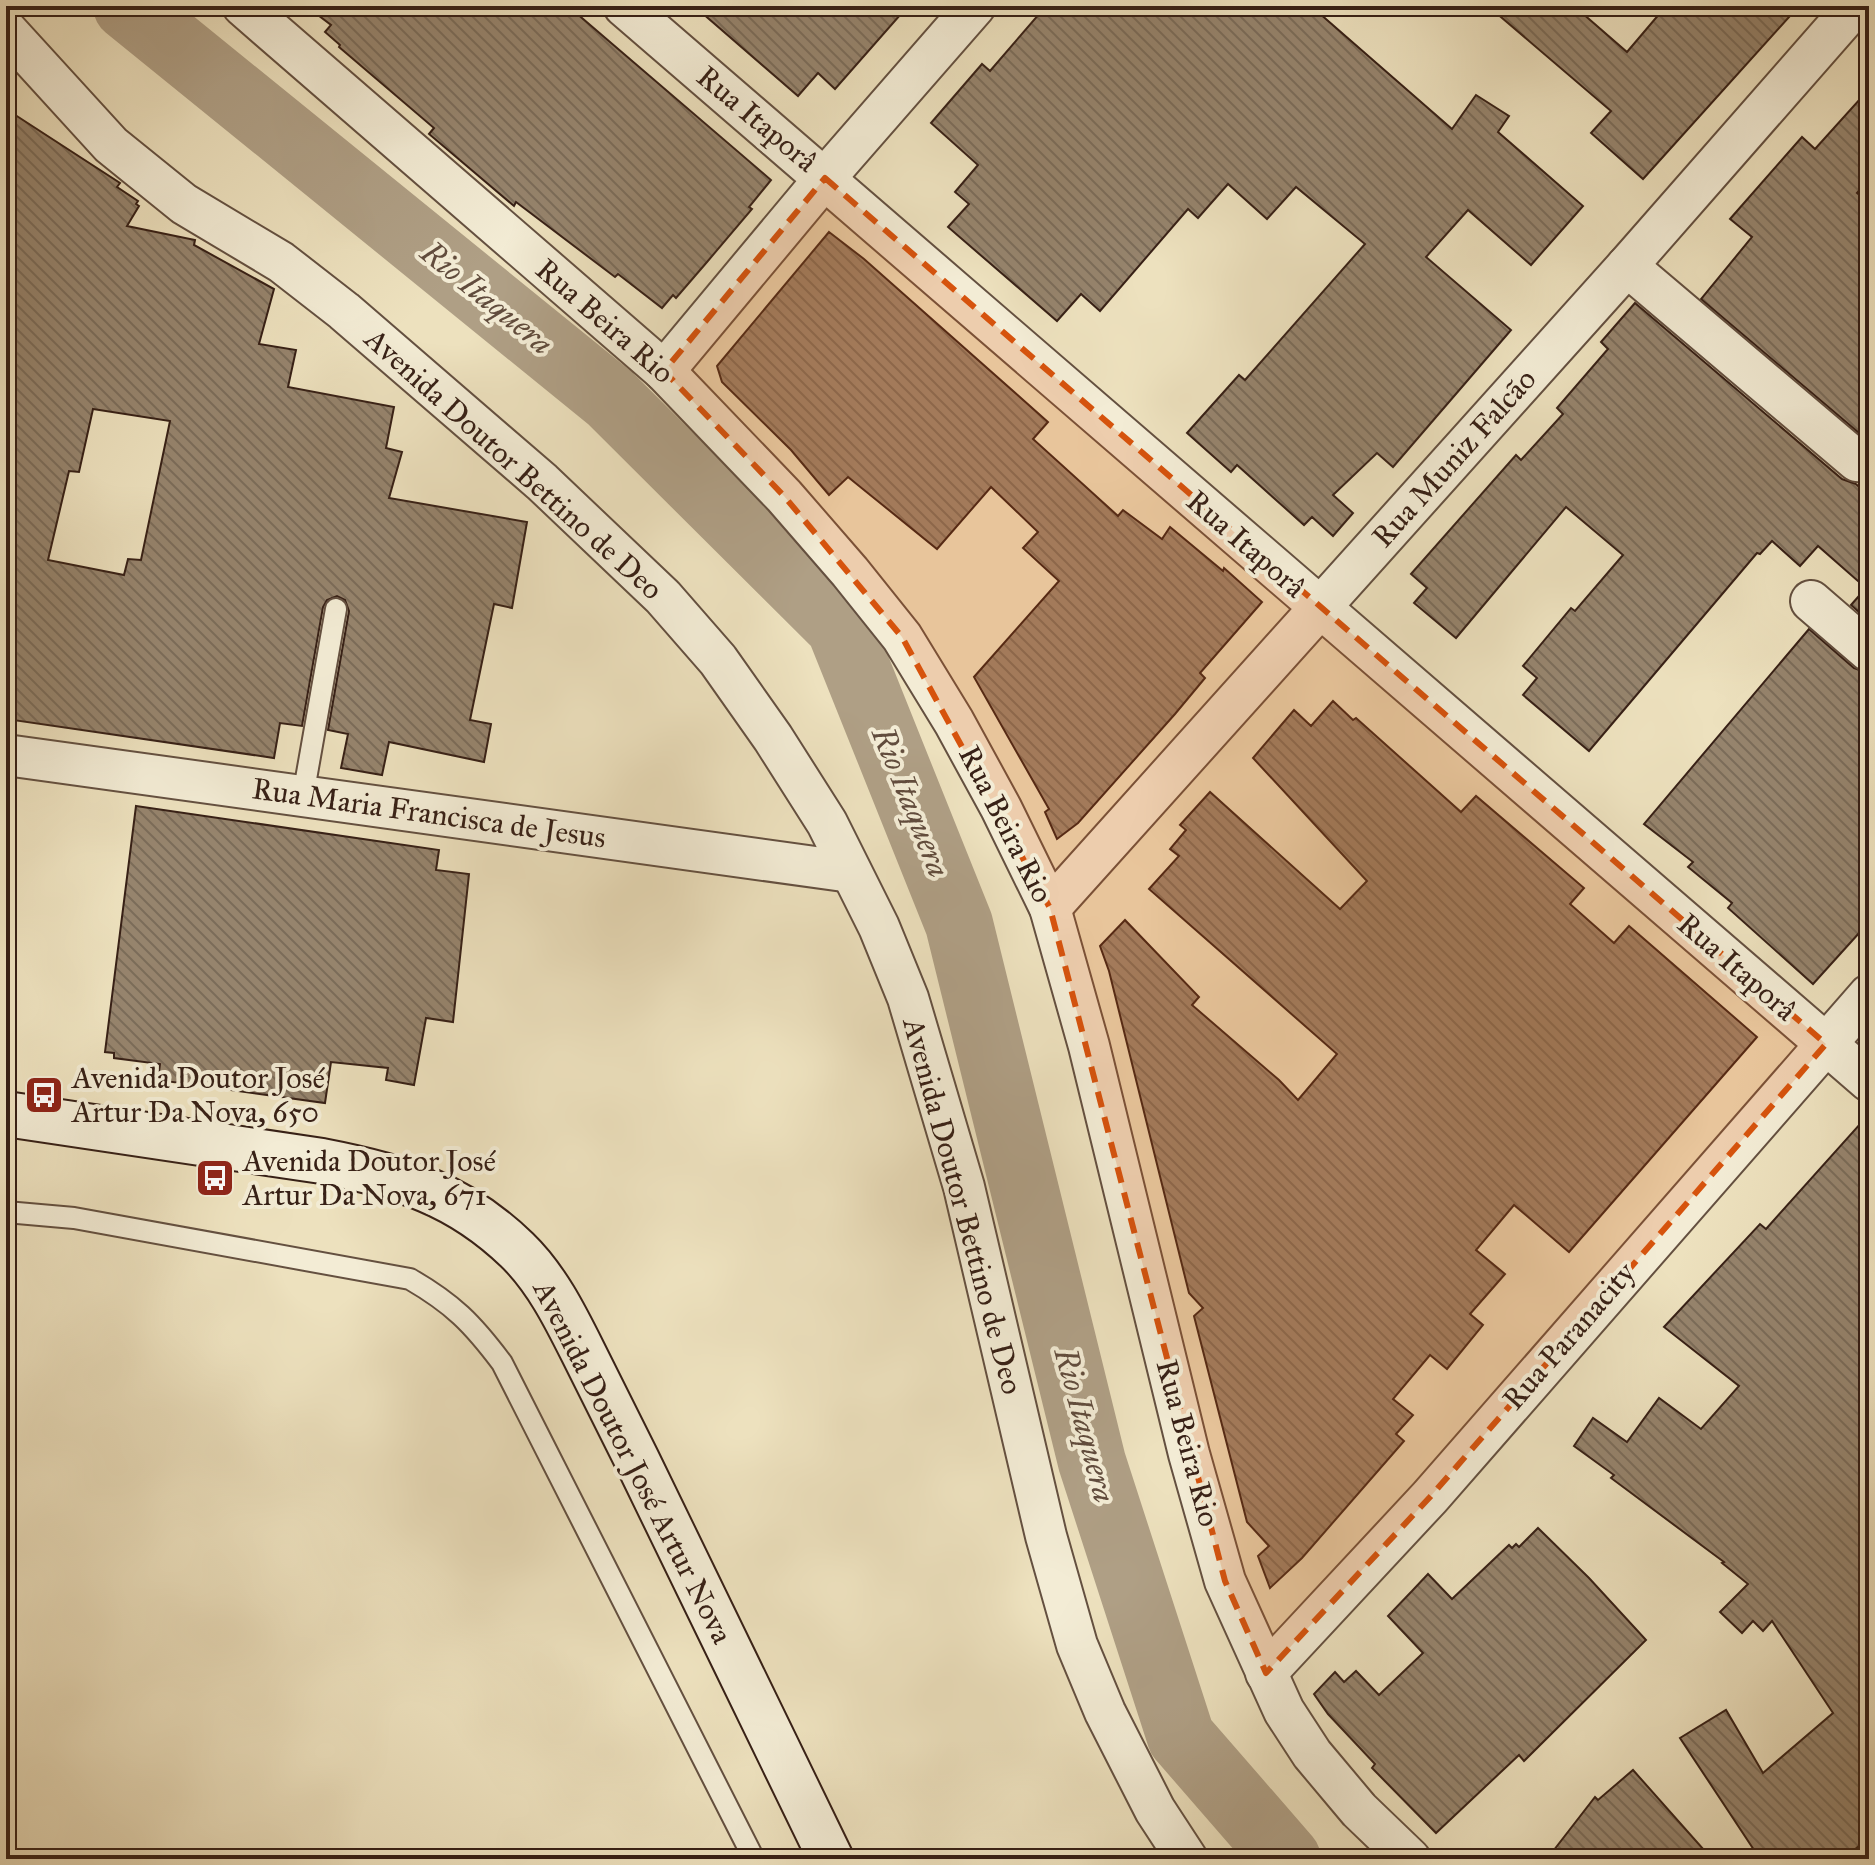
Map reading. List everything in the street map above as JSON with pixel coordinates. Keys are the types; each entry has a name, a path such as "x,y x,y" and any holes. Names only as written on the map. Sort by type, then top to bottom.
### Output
{"main road":[{"name":"Avenida Doutor José Artur Nova","path":"6,1114 371,1170 422,1185 459,1205 519,1252 563,1313 607,1398 831,1859"}],"street":[{"name":"Rua Beira Rio","path":"243,6 664,371 784,496 902,637 994,796 1050,908 1089,1046 1189,1454 1221,1567 1284,1711 1312,1754 1359,1810 1410,1859"},
{"name":"Rua Itaporâ","path":"624,6 1869,1081"},
{"path":"664,371 825,178 975,6"},
{"name":"Rua Muniz Falcão","path":"1050,908 1627,266 1855,6"},
{"name":"Avenida Doutor Bettino de Deo","path":"6,31 111,145 184,204 281,262 344,311 542,482 663,597 718,660 773,738 827,823 879,927 902,984 937,1088 996,1316 1046,1536 1077,1645 1105,1712 1155,1810 1187,1859"},
{"path":"1627,266 1857,461 1869,462"},
{"path":"1811,601 1869,651"},
{"name":"Rua Maria Francisca de Jesus","path":"6,755 851,872"},
{"name":"Rua Paranacity","path":"1266,1673 1430,1497 1869,995"}],"lane":[{"path":"303,796 336,609"},
{"path":"6,1212 74,1218 410,1279 444,1299 474,1326 502,1363 754,1859"}],"highlighted area":[{"path":"825,178 1826,1044 1430,1497 1266,1673 1225,1581 1050,908 902,637 784,496 664,371"}],"building":[{"path":"306,6 568,6 771,180 749,207 752,209 707,262 676,298 673,295 662,308 618,274 615,277 516,202 514,206 429,134 434,128 339,47 325,32 331,25"},
{"path":"694,6 908,6 835,89 818,73 798,96"},
{"path":"1046,6 1311,6 1452,129 1476,95 1509,116 1498,132 1583,206 1531,265 1468,210 1426,257 1511,330 1393,467 1377,453 1333,495 1353,513 1333,536 1312,517 1304,525 1237,465 1231,472 1187,433 1239,375 1245,380 1365,244 1296,187 1267,219 1228,184 1198,218 1188,209 1100,311 1081,294 1057,321 948,227 969,204 955,192 978,165 931,123 982,64 990,71"},
{"path":"1488,6 1574,6 1627,52 1666,6 1799,6 1643,179 1591,133 1611,111"},
{"path":"1869,89 1869,180 1857,193 1869,203 1869,421 1859,433 1701,299 1752,237 1730,219 1802,137 1815,149"},
{"path":"6,109 120,183 117,187 138,201 136,204 139,206 127,226 195,240 194,245 274,289 259,344 296,350 288,387 394,407 386,448 402,452 389,498 527,522 512,608 494,604 470,720 491,724 484,762 389,742 382,775 341,768 348,734 328,730 349,611 345,600 337,596 327,600 323,607 302,726 280,723 274,758 6,719","holes":["93,409 170,421 141,560 128,559 124,575 48,560 69,471 79,472"]},
{"path":"829,232 864,259 1048,422 1033,439 1118,516 1123,510 1162,539 1170,527 1262,602 1200,673 1205,678 1175,714 1078,823 1057,839 1045,812 1049,809 974,677 1059,581 1023,548 1038,532 991,487 937,549 848,477 829,495 791,450 722,382 717,366"},
{"path":"1635,303 1842,479 1856,484 1869,496 1869,621 1851,605 1866,588 1818,546 1800,566 1772,541 1760,554 1757,553 1589,751 1523,695 1537,678 1523,666 1571,608 1575,611 1623,555 1566,507 1456,638 1414,603 1427,588 1411,574 1516,455 1521,460 1563,414 1557,408 1608,349 1601,342"},
{"path":"1809,629 1854,668 1869,673 1869,922 1813,984 1728,908 1732,903 1688,867 1693,862 1644,824"},
{"path":"1333,701 1461,812 1476,796 1584,888 1570,904 1614,943 1629,926 1757,1037 1569,1252 1514,1205 1476,1250 1505,1274 1470,1314 1483,1325 1447,1369 1430,1355 1393,1399 1413,1415 1396,1434 1404,1441 1302,1558 1270,1588 1258,1556 1269,1546 1247,1522 1194,1316 1203,1308 1189,1293 1109,971 1100,946 1125,920 1199,997 1192,1005 1298,1100 1337,1054 1149,889 1179,856 1170,849 1186,830 1180,825 1210,792 1340,909 1367,881 1253,758 1294,710 1311,726"},
{"path":"136,806 439,850 436,870 469,874 453,1022 426,1018 414,1085 386,1080 388,1068 331,1062 325,1103 158,1080 160,1064 114,1058 114,1053 105,1052"},
{"path":"1869,1114 1869,1837 1844,1859 1760,1859 1680,1738 1726,1710 1763,1773 1833,1713 1772,1621 1763,1631 1753,1621 1742,1633 1720,1612 1748,1584 1574,1446 1593,1418 1627,1442 1659,1398 1701,1429 1739,1386 1664,1327 1760,1224 1766,1229"},
{"path":"1538,1528 1646,1640 1524,1761 1519,1755 1436,1833 1372,1768 1375,1764 1328,1714 1314,1694 1335,1672 1344,1682 1356,1671 1379,1695 1423,1653 1388,1616 1428,1574 1452,1599 1509,1545 1519,1547"},
{"path":"1633,1770 1712,1859 1547,1859 1595,1797 1598,1800"}],"waterway":[{"name":"Rio Itaquera","path":"127,6 610,398 840,627 959,924 1092,1462 1181,1737 1287,1859"}],"place":[{"name":"Avenida Doutor José Artur Da Nova, 650","path":"44,1095"},
{"name":"Avenida Doutor José Artur Da Nova, 671","path":"215,1178"}]}
